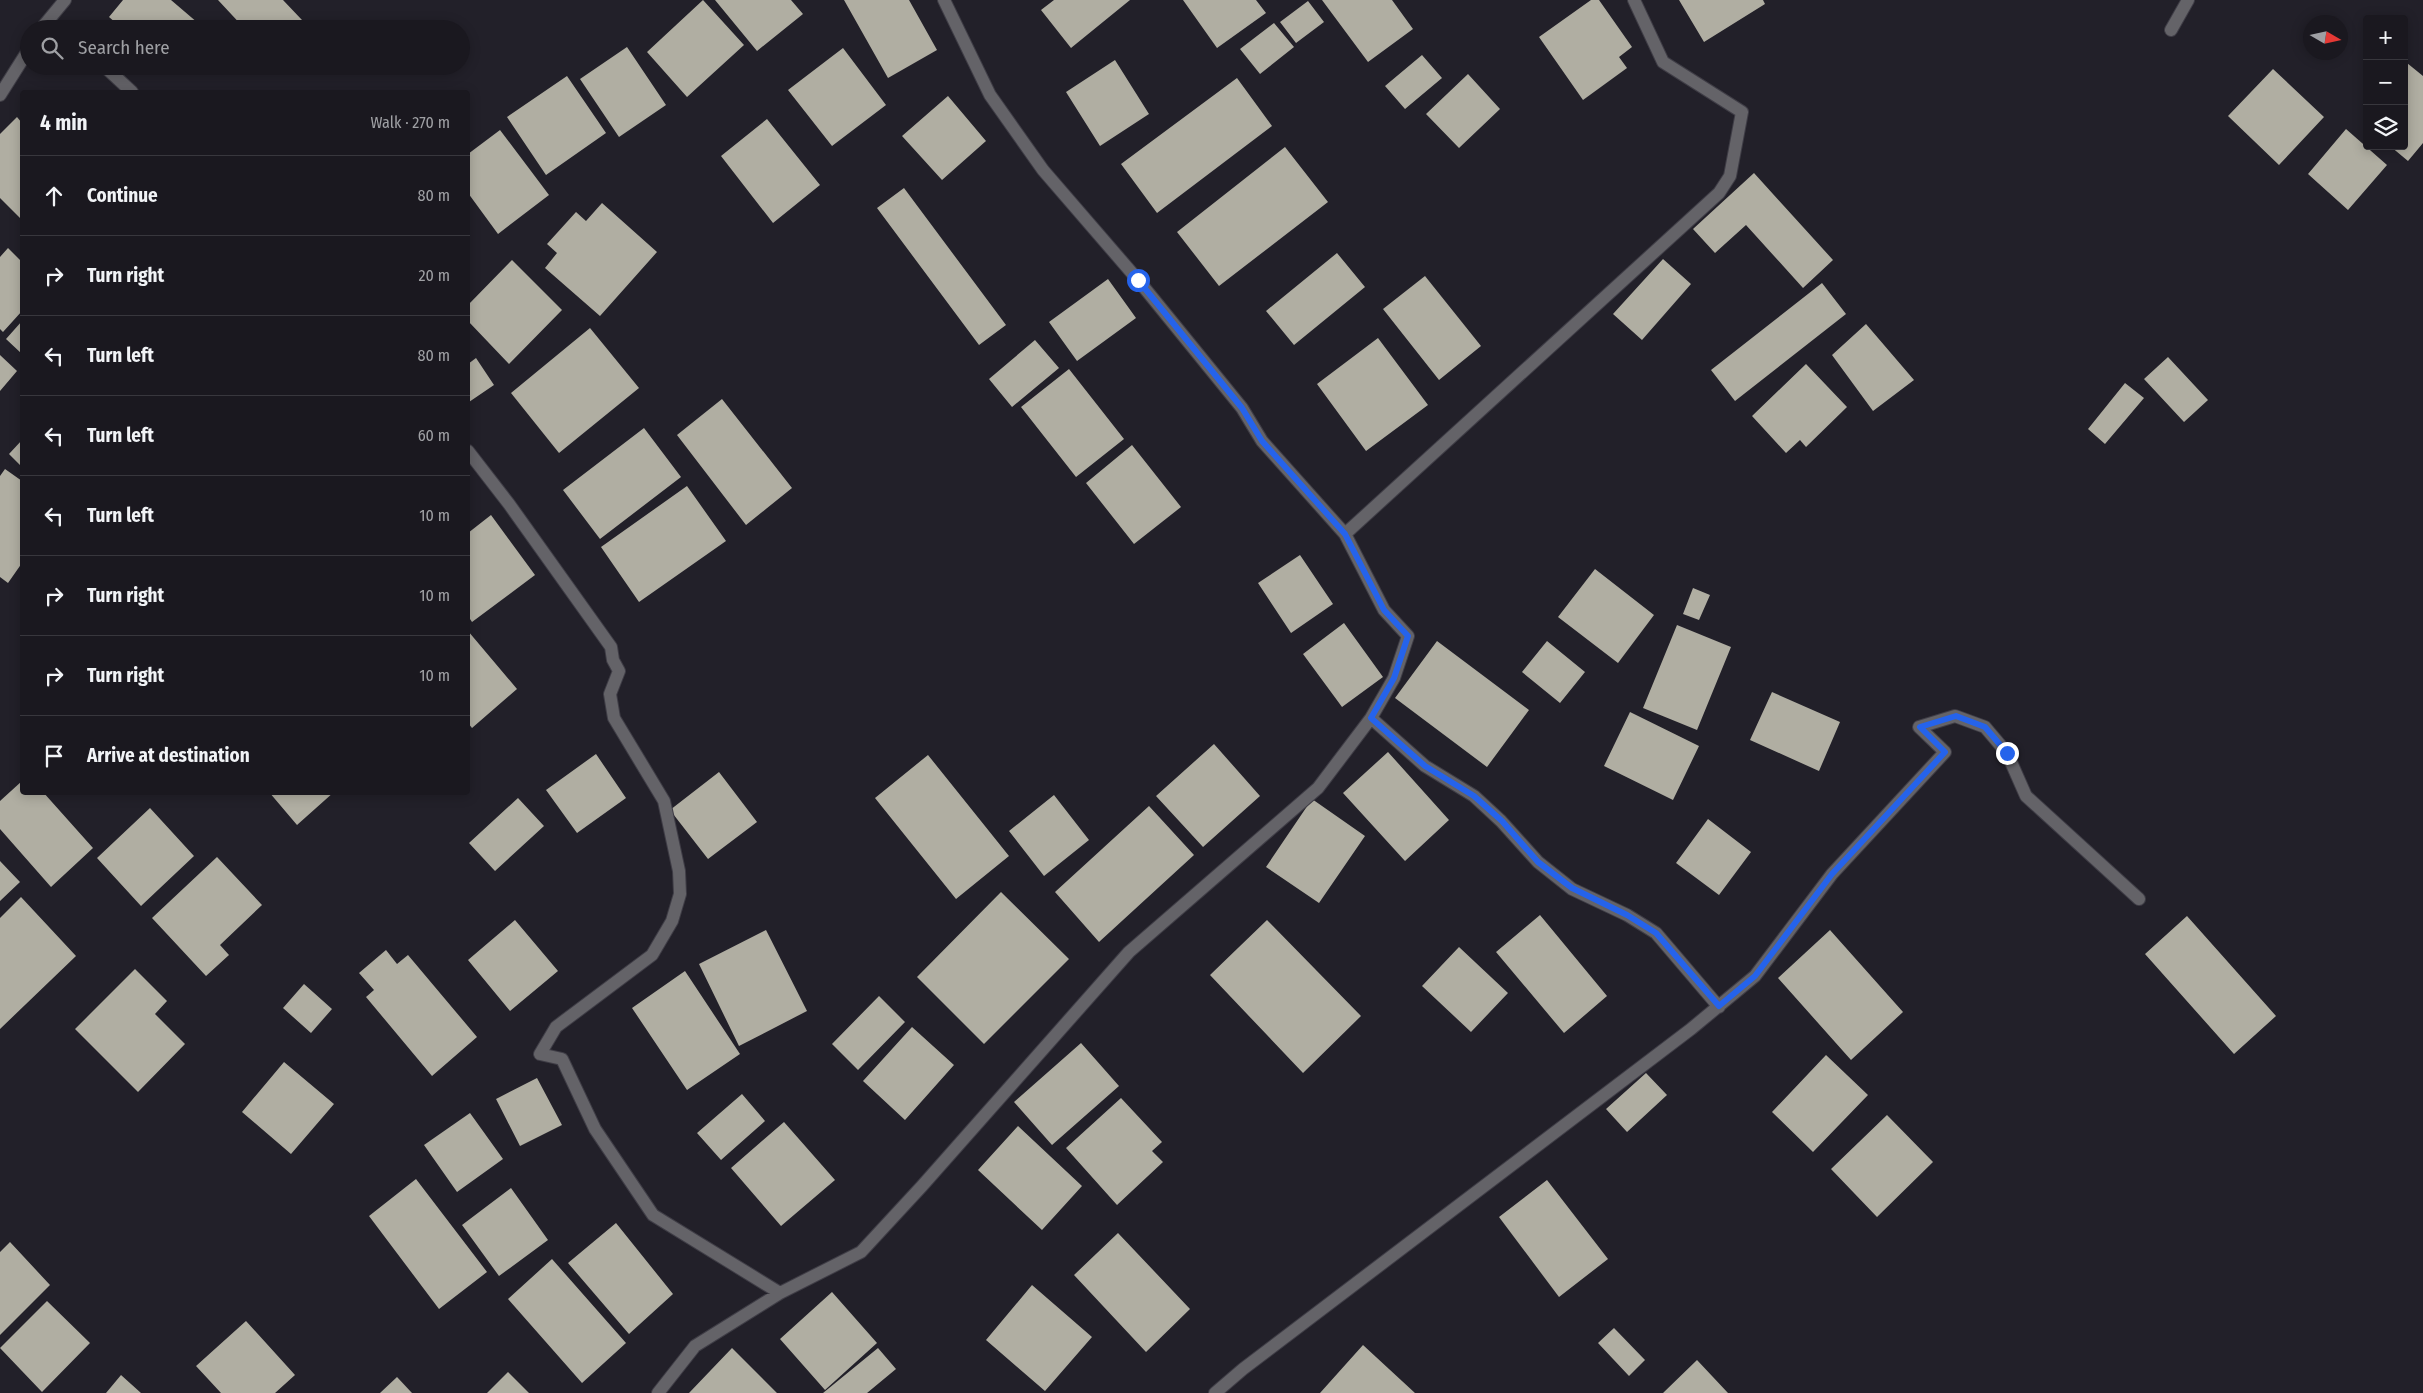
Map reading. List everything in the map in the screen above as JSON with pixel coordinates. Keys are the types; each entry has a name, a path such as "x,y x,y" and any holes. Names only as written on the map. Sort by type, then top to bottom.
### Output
{"street":[{"path":"50,20 65,0"},
{"path":"658,1393 695,1346 780,1293 861,1252 922,1186 1129,952 1318,788 1371,718 1394,678 1408,636 1384,610 1345,534 1262,441 1242,408 1138,280 1043,170 990,95 944,0"},
{"path":"1345,534 1719,193 1730,176 1742,112 1663,62 1634,0"},
{"path":"2171,30 2188,0"},
{"path":"0,95 20,63"},
{"path":"114,75 130,90"},
{"path":"470,454 509,504 611,648 613,660 619,671 610,694 614,718 664,801 679,872 680,894 672,921 652,955 556,1027 540,1054 562,1059 595,1129 653,1215 780,1293"},
{"path":"1215,1393 1243,1369 1719,1006 1755,976 1832,874 1945,752 1920,727 1956,716 1985,727 2007,753 2026,796 2139,899"},
{"path":"1371,718 1425,766 1474,796 1502,821 1538,862 1572,888 1627,915 1656,933 1719,1006"}],"building":[{"path":"123,0 171,0 194,20 112,20 109,17"},
{"path":"218,0 283,0 302,20 237,20"},
{"path":"703,0 744,45 687,97 647,52"},
{"path":"715,0 791,0 803,14 757,51"},
{"path":"844,0 909,0 937,50 888,78"},
{"path":"1054,0 1130,0 1071,48 1041,10"},
{"path":"1183,0 1256,0 1266,13 1217,48"},
{"path":"1322,0 1392,0 1413,29 1368,62"},
{"path":"1591,0 1599,0 1632,47 1619,57 1627,68 1583,100 1539,37"},
{"path":"1679,0 1763,0 1765,4 1704,42"},
{"path":"1308,1 1324,22 1296,43 1280,22"},
{"path":"1274,23 1294,47 1260,74 1240,49"},
{"path":"627,47 666,105 619,137 580,79"},
{"path":"843,48 886,105 832,146 788,90"},
{"path":"1422,55 1442,78 1405,109 1385,86"},
{"path":"1115,60 1149,114 1100,146 1066,92"},
{"path":"2408,64 2423,76 2423,143 2408,161 2395,150 2408,150"},
{"path":"2273,69 2324,117 2279,165 2228,116"},
{"path":"1468,74 1500,109 1459,148 1426,114"},
{"path":"567,76 606,133 546,175 507,117"},
{"path":"1237,78 1272,126 1157,213 1121,164"},
{"path":"948,96 986,141 942,180 902,136"},
{"path":"17,117 20,121 20,218 0,198 0,134"},
{"path":"767,119 820,185 773,223 721,156"},
{"path":"2346,129 2363,144 2363,150 2370,150 2387,165 2348,210 2308,174"},
{"path":"500,130 549,195 498,234 470,196 470,152"},
{"path":"1285,147 1328,202 1219,286 1177,232"},
{"path":"1754,173 1833,260 1803,288 1746,225 1715,253 1693,229"},
{"path":"904,188 1006,325 979,345 877,208"},
{"path":"602,203 657,252 600,316 545,268 557,253 547,244 576,212 586,221"},
{"path":"8,248 20,260 20,313 3,332 0,329 0,257"},
{"path":"1337,253 1365,287 1294,345 1266,311"},
{"path":"1663,259 1691,284 1642,340 1613,314"},
{"path":"512,260 562,310 509,364 470,323 470,303"},
{"path":"1425,276 1481,346 1439,380 1383,309"},
{"path":"1108,279 1136,318 1077,361 1049,322"},
{"path":"1822,283 1846,314 1735,401 1711,370"},
{"path":"20,323 20,352 6,339"},
{"path":"1866,324 1914,380 1873,411 1832,355"},
{"path":"590,328 639,388 559,453 511,393"},
{"path":"1378,338 1428,405 1366,451 1317,384"},
{"path":"1035,340 1059,368 1012,407 989,379"},
{"path":"0,355 17,371 0,391"},
{"path":"2168,357 2208,400 2184,422 2144,379"},
{"path":"476,358 494,385 470,401 470,362"},
{"path":"1806,364 1847,407 1806,447 1800,440 1786,453 1752,416"},
{"path":"1069,369 1124,439 1076,477 1021,407"},
{"path":"2125,383 2144,398 2105,444 2088,429"},
{"path":"722,399 792,488 746,525 677,435"},
{"path":"644,428 681,477 600,539 563,490"},
{"path":"20,442 20,465 9,454"},
{"path":"1132,445 1181,507 1134,544 1086,483"},
{"path":"5,469 20,480 20,566 8,583 0,577 0,476"},
{"path":"687,486 726,541 639,602 601,547"},
{"path":"491,515 535,575 472,622 470,619 470,531"},
{"path":"1300,555 1333,604 1291,633 1258,583"},
{"path":"1595,569 1654,615 1618,663 1558,617"},
{"path":"1693,588 1710,595 1699,620 1683,614"},
{"path":"1344,623 1383,677 1342,707 1303,654"},
{"path":"1677,625 1731,647 1697,730 1643,708"},
{"path":"470,633 517,689 472,728 470,726"},
{"path":"1437,641 1529,710 1487,767 1395,698"},
{"path":"1547,641 1585,672 1560,703 1522,672"},
{"path":"1772,692 1840,722 1819,771 1750,740"},
{"path":"1630,712 1699,746 1673,800 1604,766"},
{"path":"1214,744 1260,796 1203,847 1156,796"},
{"path":"1388,752 1449,820 1405,861 1343,793"},
{"path":"596,754 626,798 577,833 546,790"},
{"path":"928,755 1009,856 956,899 875,798"},
{"path":"719,772 757,822 708,859 670,810"},
{"path":"20,783 20,795 46,795 93,848 51,887 0,829 0,801"},
{"path":"272,795 331,795 297,825"},
{"path":"1054,795 1089,840 1044,876 1009,831"},
{"path":"518,798 544,826 495,871 469,843"},
{"path":"1312,799 1365,836 1319,903 1266,867"},
{"path":"1149,806 1194,855 1099,942 1055,892"},
{"path":"150,808 194,856 141,906 97,858"},
{"path":"1708,819 1751,852 1719,895 1676,863"},
{"path":"217,857 262,905 220,945 229,955 206,976 152,918"},
{"path":"0,861 20,882 0,901"},
{"path":"1001,892 1069,959 984,1044 917,977"},
{"path":"21,897 76,956 0,1029 0,918"},
{"path":"1540,915 1607,996 1564,1033 1496,952"},
{"path":"2187,916 2276,1016 2234,1054 2145,954"},
{"path":"515,920 558,971 510,1011 468,960"},
{"path":"1267,920 1361,1016 1303,1073 1210,975"},
{"path":"766,930 807,1011 739,1046 699,964"},
{"path":"1830,930 1903,1012 1851,1060 1778,978"},
{"path":"1459,947 1508,993 1471,1032 1422,986"},
{"path":"386,950 397,964 408,955 477,1037 432,1076 366,997 374,990 359,973"},
{"path":"135,969 167,1001 155,1014 185,1044 138,1092 75,1029"},
{"path":"685,971 740,1054 687,1090 632,1008"},
{"path":"304,984 332,1009 311,1033 283,1008"},
{"path":"879,996 905,1022 858,1070 832,1044"},
{"path":"912,1027 954,1065 905,1120 863,1081"},
{"path":"1081,1043 1119,1086 1052,1145 1014,1102"},
{"path":"1826,1055 1868,1095 1813,1152 1772,1112"},
{"path":"284,1062 334,1104 291,1154 242,1112"},
{"path":"1646,1073 1667,1095 1627,1132 1606,1109"},
{"path":"537,1078 562,1125 520,1146 496,1099"},
{"path":"742,1094 765,1121 721,1160 697,1133"},
{"path":"1121,1098 1162,1142 1152,1151 1163,1162 1117,1205 1066,1148"},
{"path":"470,1113 503,1159 457,1192 424,1145"},
{"path":"1887,1115 1933,1162 1877,1217 1831,1169"},
{"path":"784,1122 835,1180 781,1226 731,1168"},
{"path":"1018,1126 1082,1186 1042,1230 978,1170"},
{"path":"416,1179 487,1272 439,1309 369,1216"},
{"path":"1547,1180 1608,1259 1559,1297 1499,1217"},
{"path":"511,1188 548,1240 499,1276 462,1225"},
{"path":"616,1223 673,1294 629,1334 568,1263"},
{"path":"1118,1233 1190,1309 1146,1352 1074,1275"},
{"path":"10,1242 50,1285 0,1335 0,1252"},
{"path":"552,1259 626,1343 582,1383 508,1299"},
{"path":"1032,1285 1092,1337 1045,1391 986,1340"},
{"path":"832,1292 877,1343 825,1390 780,1339"},
{"path":"47,1301 90,1343 42,1392 0,1348"},
{"path":"246,1321 295,1375 275,1393 221,1393 196,1366"},
{"path":"1614,1328 1645,1360 1629,1376 1598,1343"},
{"path":"1363,1345 1415,1393 1320,1393"},
{"path":"732,1348 777,1393 689,1393"},
{"path":"878,1348 896,1369 867,1393 823,1393"},
{"path":"1697,1360 1728,1393 1663,1393"},
{"path":"508,1372 529,1393 487,1393"},
{"path":"121,1375 141,1393 106,1393"},
{"path":"397,1377 412,1393 380,1393"}],"route":[{"path":"1138,280 1242,408 1262,441 1345,534 1384,610 1408,636 1394,678 1371,718 1405,746 1425,766 1474,796 1502,821 1538,862 1572,888 1627,915 1656,933 1719,1006 1755,976 1832,874 1945,752 1920,727 1956,716 1985,727 2007,753"}]}
